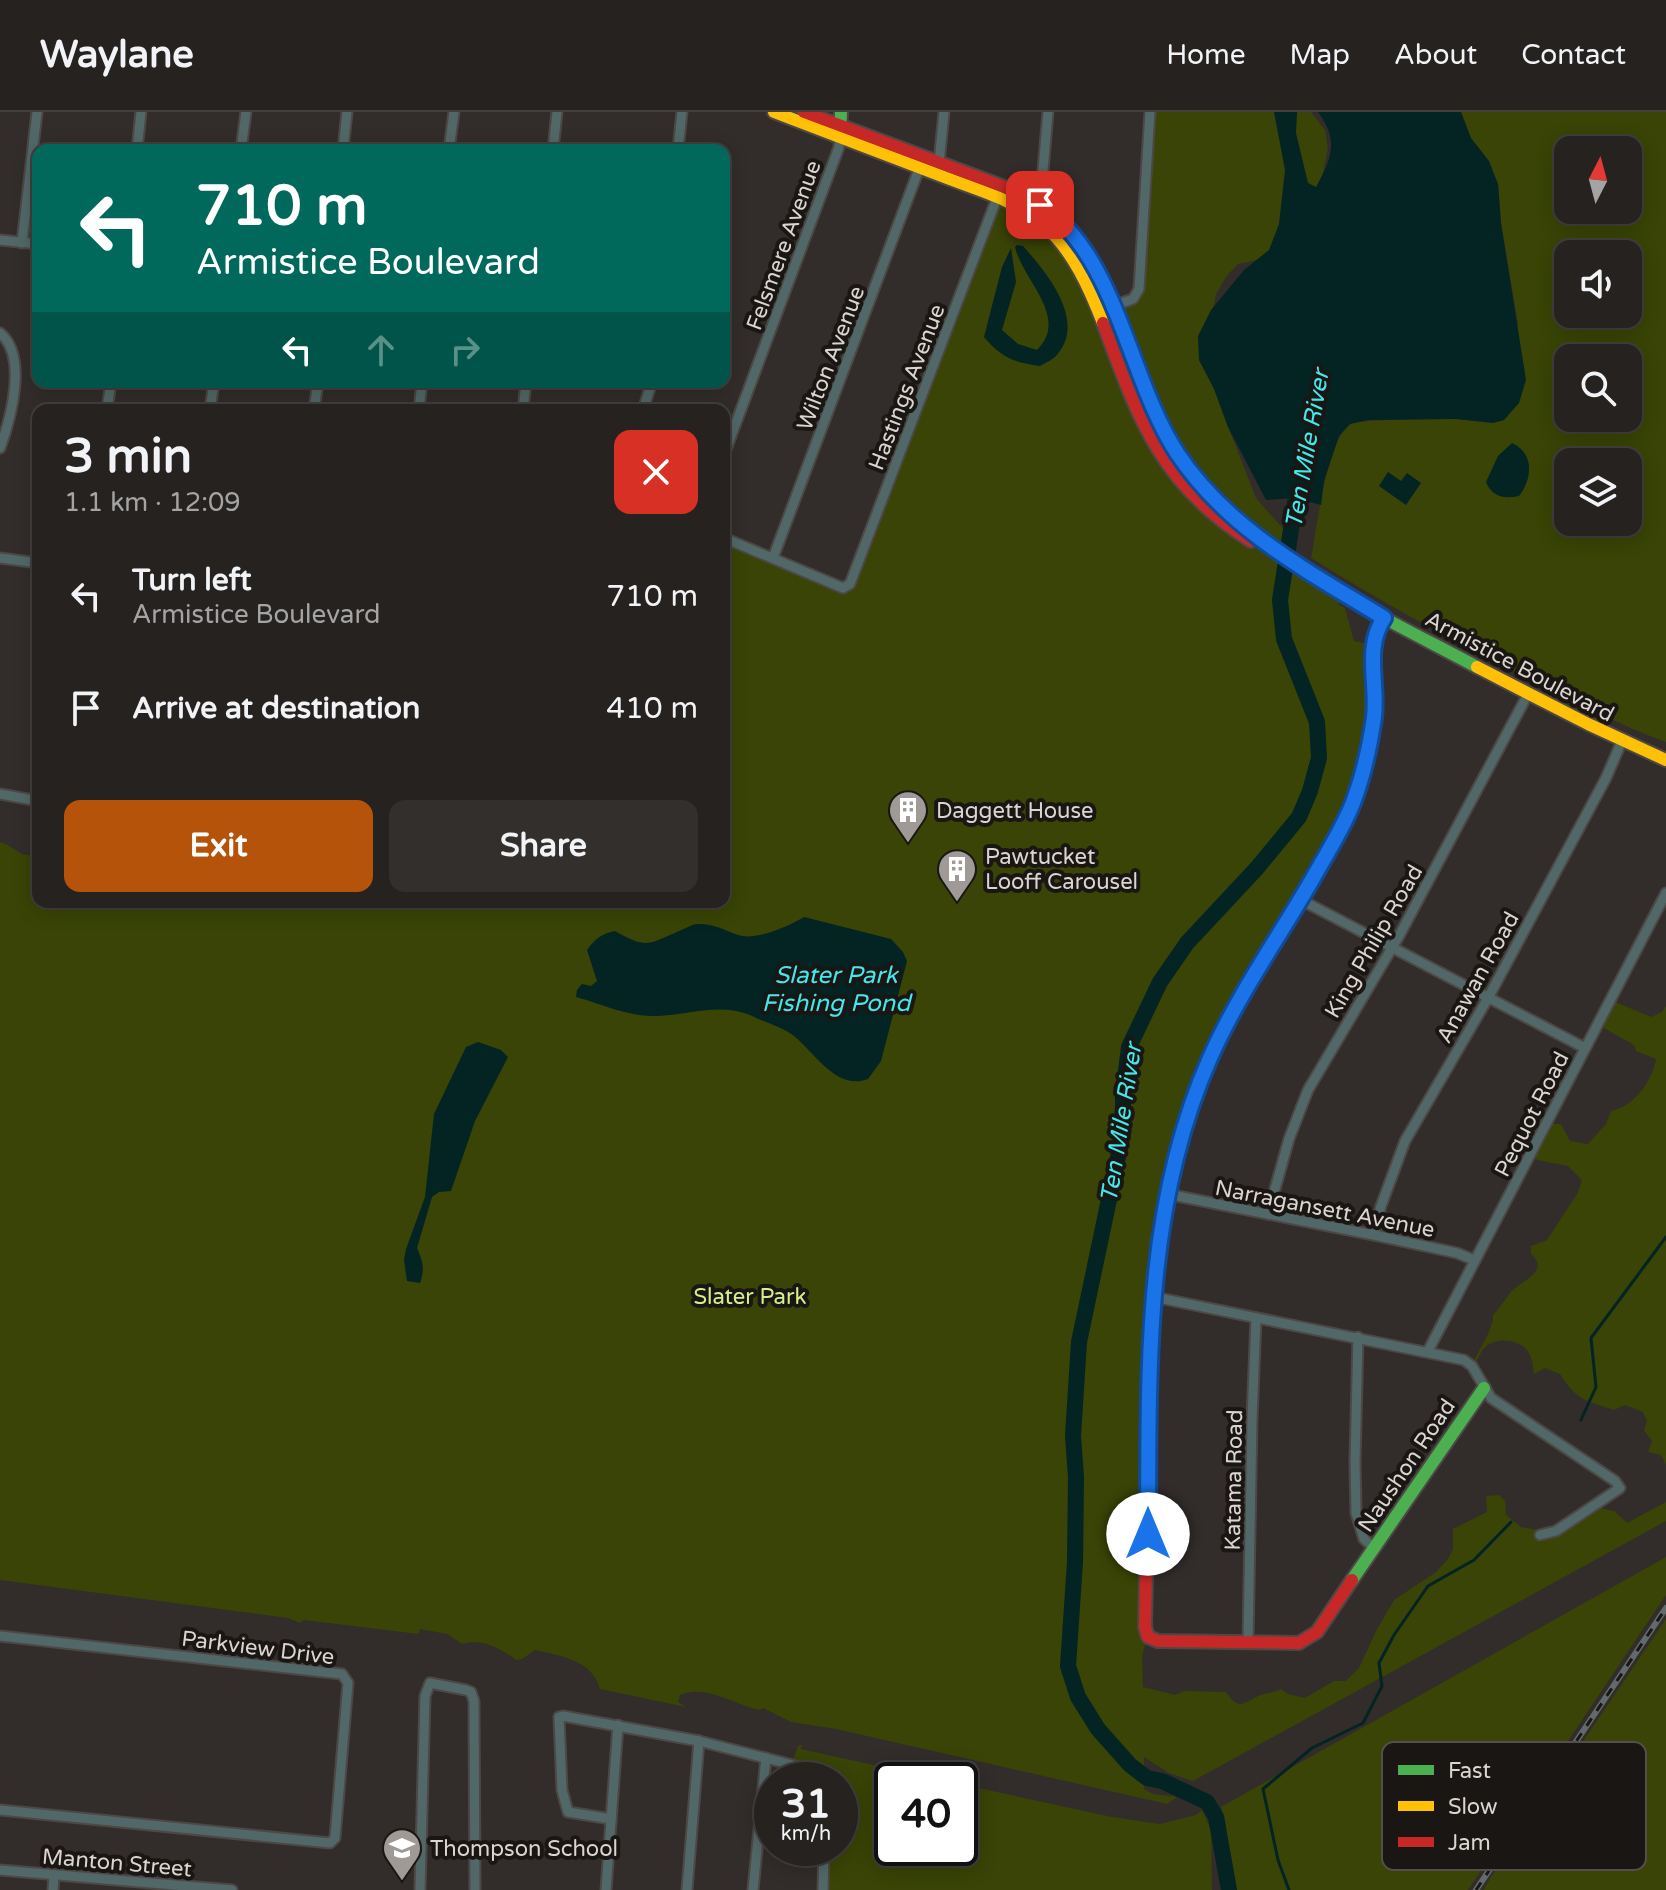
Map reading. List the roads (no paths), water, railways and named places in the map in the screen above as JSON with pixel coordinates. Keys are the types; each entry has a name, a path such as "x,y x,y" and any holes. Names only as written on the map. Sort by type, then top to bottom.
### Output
{"main road":[{"name":"Armistice Boulevard","path":"774,112 826,121"},
{"name":"Armistice Boulevard","path":"804,112 919,169 997,198 1039,222 1072,257 1090,289 1134,406 1159,454 1197,504 1236,533 1273,550"},
{"path":"840,131 841,112"},
{"name":"Armistice Boulevard","path":"840,131 1007,188 1040,205 1061,224 1091,260 1113,306 1148,399 1174,449 1188,470 1231,517 1273,550 1384,618 1528,694 1666,760"},
{"path":"1154,1297 1167,1194 1182,1134 1210,1057 1353,803 1367,759 1374,715 1372,644 1384,618"},
{"name":"Naushon Road","path":"1154,1297 1150,1350 1145,1627 1148,1637 1158,1641 1299,1643 1317,1632 1484,1388"}],"street":[{"path":"33,144 37,112"},
{"path":"138,144 141,112"},
{"path":"242,144 246,112"},
{"path":"344,144 347,112"},
{"path":"450,144 454,112"},
{"path":"554,144 557,112"},
{"path":"679,144 682,112"},
{"path":"939,163 944,112"},
{"path":"1040,205 1048,112"},
{"path":"1113,306 1133,299 1139,289 1150,112"},
{"name":"Felsmere Avenue","path":"730,439 839,147 840,131"},
{"path":"22,243 32,156"},
{"name":"Wilton Avenue","path":"773,558 919,169"},
{"name":"Hastings Avenue","path":"773,558 847,588 997,198"},
{"path":"0,240 32,244"},
{"path":"0,333 14,352 16,367 11,413 0,446"},
{"path":"730,540 773,558"},
{"path":"0,558 32,562"},
{"name":"King Philip Road","path":"1268,1214 1289,1139 1308,1090 1392,948 1528,694"},
{"name":"Anawan Road","path":"1374,1235 1381,1206 1405,1141 1488,998 1624,742"},
{"path":"0,794 32,800"},
{"name":"Pequot Road","path":"1428,1351 1666,893"},
{"path":"1301,900 1585,1048"},
{"name":"Narragansett Avenue","path":"1167,1194 1374,1235 1457,1253 1474,1260"},
{"name":"Naushon Road","path":"1154,1297 1464,1360 1472,1366 1484,1388"},
{"name":"Katama Road","path":"1248,1642 1256,1318"},
{"path":"1358,1337 1356,1513 1364,1539 1374,1548"},
{"path":"1484,1388 1491,1398 1567,1446 1620,1488 1556,1531 1540,1535"},
{"name":"Parkview Drive","path":"0,1636 331,1672 342,1674 348,1683 335,1838 330,1843 0,1810"},
{"path":"420,1890 425,1696 430,1683 471,1692 474,1701 475,1890"},
{"path":"611,1819 568,1812 562,1790 559,1717 699,1741 780,1762"},
{"path":"606,1890 618,1725"},
{"path":"687,1890 699,1741"},
{"path":"753,1890 766,1758"},
{"path":"823,1890 824,1866"},
{"name":"Manton Street","path":"0,1870 232,1890"},
{"path":"53,1890 54,1875"}],"water":[{"path":"1274,112 1297,112 1296,133 1308,183 1316,187 1331,149 1329,131 1318,112 1461,112 1471,138 1489,161 1498,184 1501,223 1526,380 1519,403 1504,420 1493,423 1456,419 1368,420 1350,424 1339,436 1324,481 1321,505 1295,498 1266,500 1228,427 1199,360 1198,336 1211,310 1244,270 1269,250 1279,224 1285,170"},
{"path":"1017,245 1023,246 1042,269 1066,313 1068,328 1065,342 1056,356 1040,366 1009,358 984,337 1002,267 1011,248 1016,282 1002,330 1018,344 1037,350 1046,337 1049,325 1047,312 1020,260"},
{"path":"1512,443 1528,459 1529,474 1519,496 1504,497 1495,494 1486,482 1498,456"},
{"path":"1388,472 1401,481 1407,473 1421,483 1406,505 1379,486"},
{"name":"Slater Park Fishing Pond","path":"804,917 891,939 907,961 881,1061 868,1079 846,1080 828,1069 789,1033 738,1011 643,1015 576,997 582,984 591,986 597,981 587,950 606,934 615,931 634,941 647,943 702,924 738,935 754,936"},
{"path":"478,1042 501,1050 508,1057 475,1121 451,1191 439,1192 432,1197 417,1248 423,1265 420,1283 407,1281 404,1260 425,1197 434,1114 466,1047"}],"waterway":[{"name":"Ten Mile River","path":"1229,1890 1216,1817 1207,1802 1162,1781 1147,1778 1130,1765 1098,1729 1078,1697 1068,1666 1075,1562 1073,1436 1079,1342 1123,1133 1123,1094 1129,1047 1160,982 1187,943 1257,868 1299,817 1319,758 1317,722 1284,639 1280,600 1299,478"},
{"path":"1581,1420 1596,1387 1591,1338 1666,1237"},
{"path":"1289,1890 1278,1860 1263,1789 1312,1748 1363,1723 1382,1686 1379,1663 1428,1586 1474,1560 1511,1522"}],"railway":[{"path":"1576,1742 1666,1608"},
{"path":"1476,1890 1489,1870"}],"place":[{"name":"Daggett House","path":"908,844"},
{"name":"Pawtucket Looff Carousel","path":"957,903"},
{"name":"Thompson School","path":"402,1882"}],"park label":[{"name":"Slater Park","path":"750,1296"}]}
